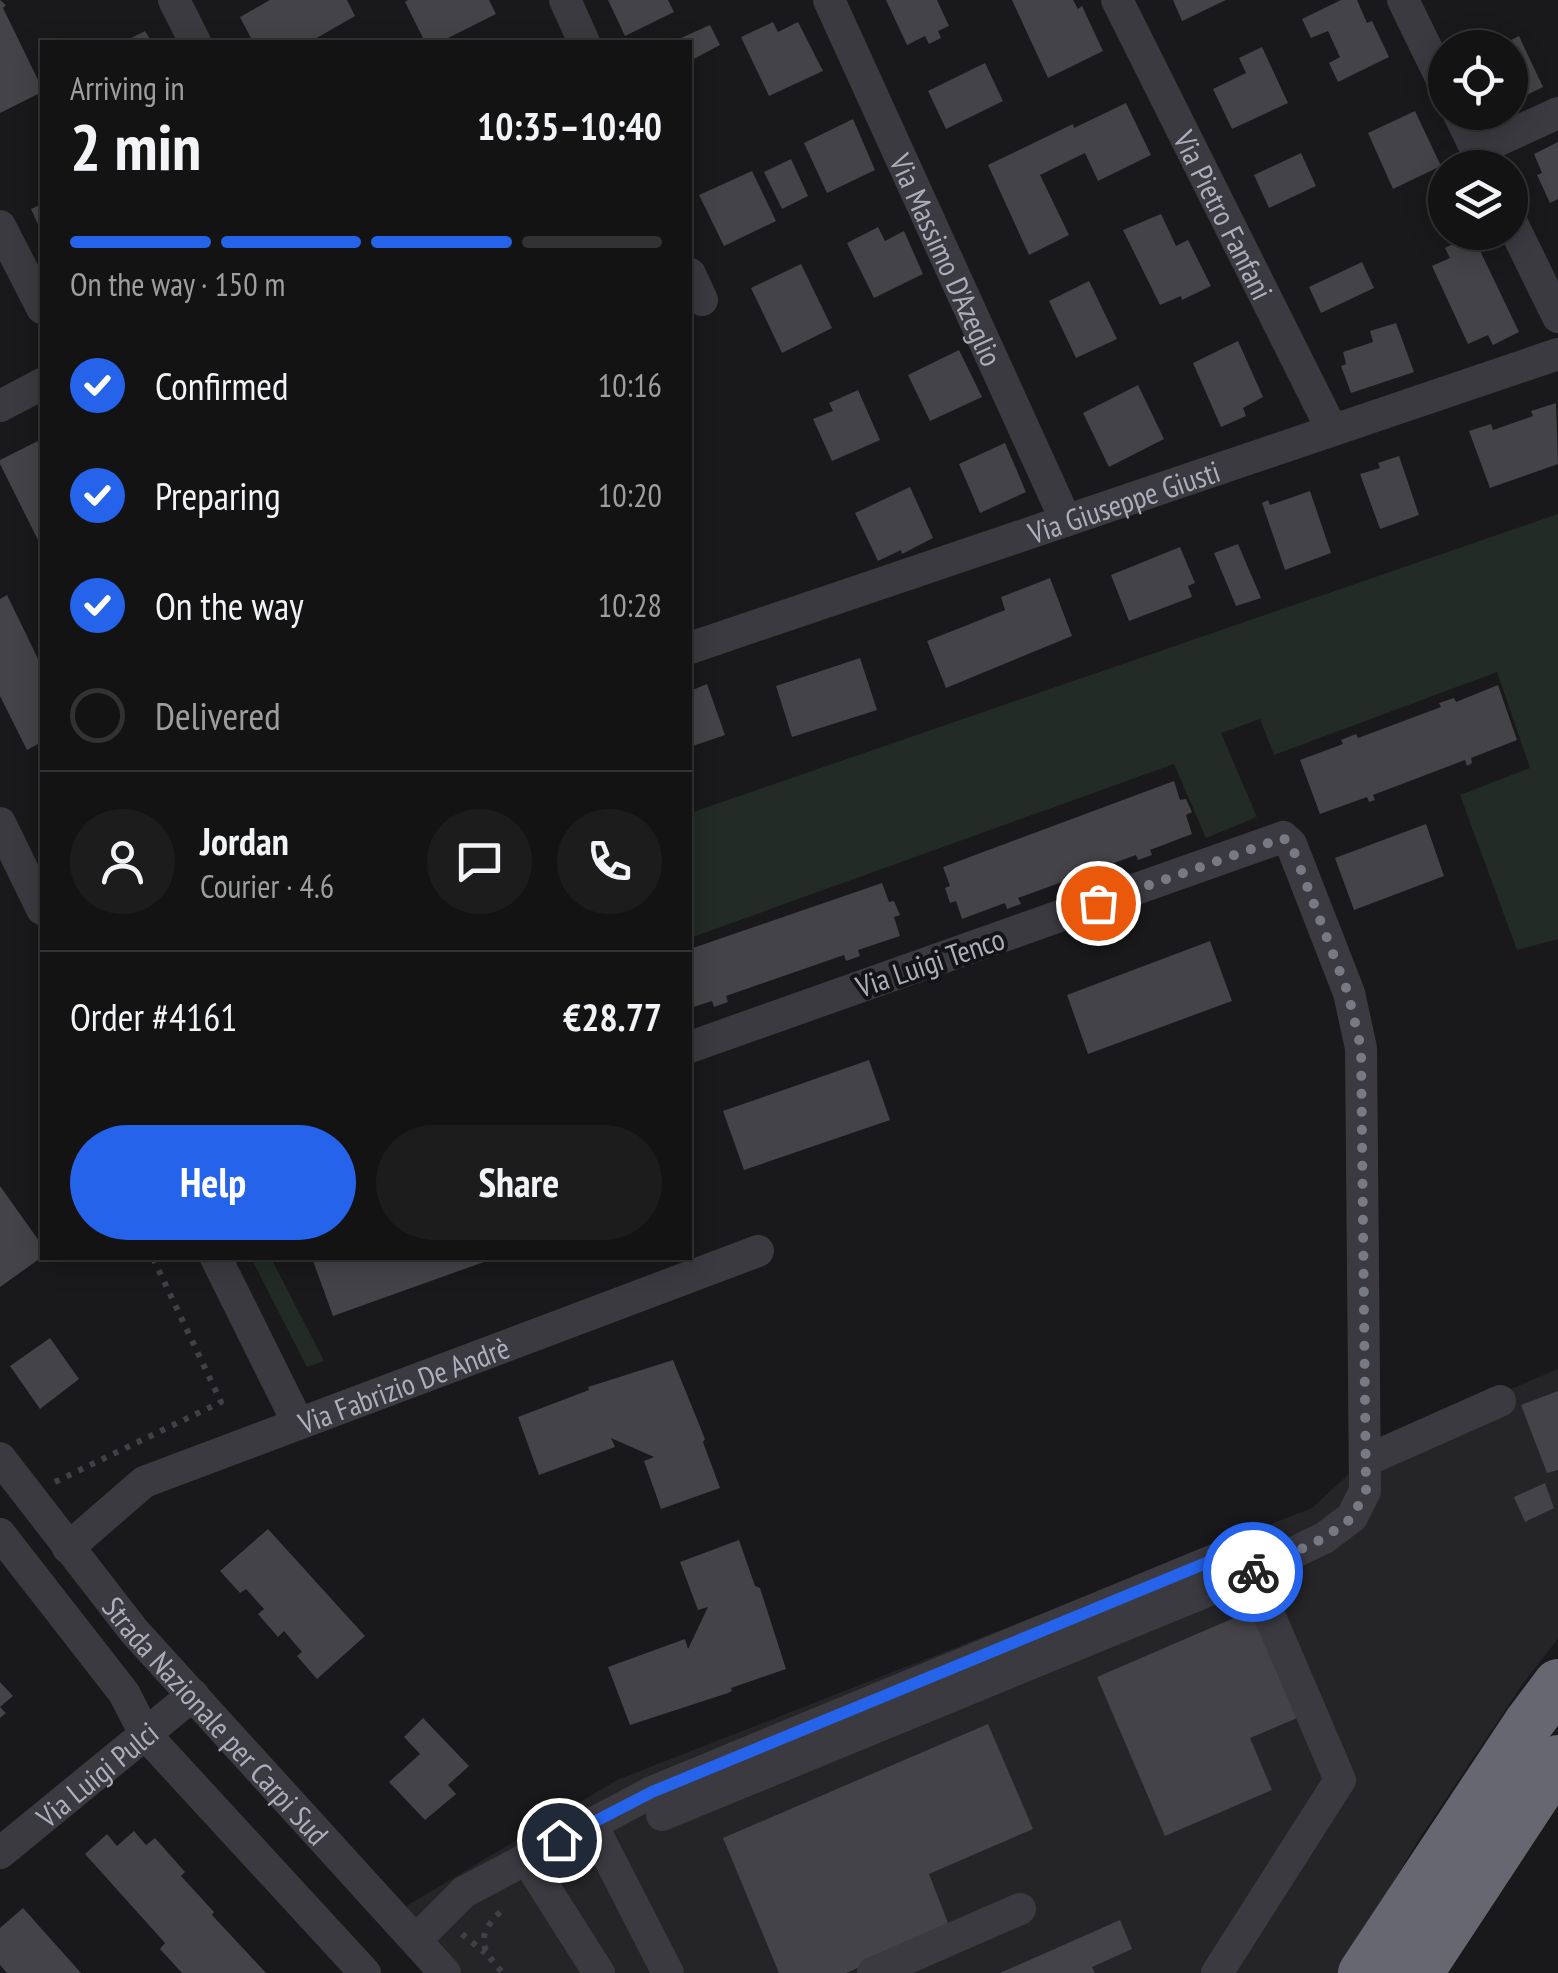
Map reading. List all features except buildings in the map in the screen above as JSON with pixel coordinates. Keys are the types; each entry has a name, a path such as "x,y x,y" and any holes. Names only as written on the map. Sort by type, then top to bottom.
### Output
{"highway":[{"path":"1363,1973 1558,1684"},
{"path":"1418,1973 1558,1760"}],"street":[{"path":"174,0 194,40"},
{"path":"565,0 583,40"},
{"name":"Via Massimo D'Azeglio","path":"829,0 1066,520"},
{"name":"Via Pietro Fanfani","path":"1117,0 1332,430"},
{"path":"1402,0 1428,52"},
{"path":"1496,150 1558,113"},
{"path":"0,226 40,304"},
{"path":"1526,250 1558,317"},
{"name":"Via Giuseppe Giusti","path":"692,647 1558,354"},
{"path":"0,406 40,385"},
{"path":"0,823 40,904"},
{"name":"Via Luigi Tenco","path":"692,1046 1283,838 1291,844 1348,993 1361,1048 1365,1476"},
{"name":"Via Fabrizio De Andrè","path":"79,1538 144,1482 298,1423 663,1272 758,1251"},
{"path":"217,1260 298,1423"},
{"path":"416,1940 464,1892 591,1823 657,1804 1246,1561 1324,1538 1352,1518 1365,1476 1500,1401"},
{"name":"Strada Nazionale per Carpi Sud","path":"0,1458 79,1538 134,1631 446,1973"},
{"name":"Strada Nazionale per Carpi Sud","path":"0,1534 124,1692 145,1734 364,1973"},
{"path":"1217,1973 1340,1780 1246,1561"},
{"name":"Via Luigi Pulci","path":"0,1853 193,1696"},
{"path":"591,1823 668,1973"},
{"path":"526,1858 598,1973"},
{"path":"873,1973 1020,1910"}],"path":[{"path":"79,1538 52,1483 221,1402 154,1260"},
{"path":"504,1973 484,1953 484,1939 493,1919 523,1897 546,1890"}],"shaded area":[{"path":"1558,514 1558,939 1517,950 1460,795 1530,768 1497,672 1274,755 1260,719 1221,733 1257,817 1206,838 1174,764 692,937 692,812"},
{"path":"252,1260 272,1260 324,1361 307,1367"},
{"path":"1558,1369 1558,1639 1524,1682 1417,1842 1340,1973 456,1973 398,1911 617,1780 1312,1508 1382,1443"}],"way so far":[{"path":"1098,903 1283,838 1291,844 1348,993 1361,1048 1366,1490 1352,1518 1324,1538 1253,1572"}],"route":[{"path":"559,1840 652,1792 1240,1549 1253,1572"}]}
